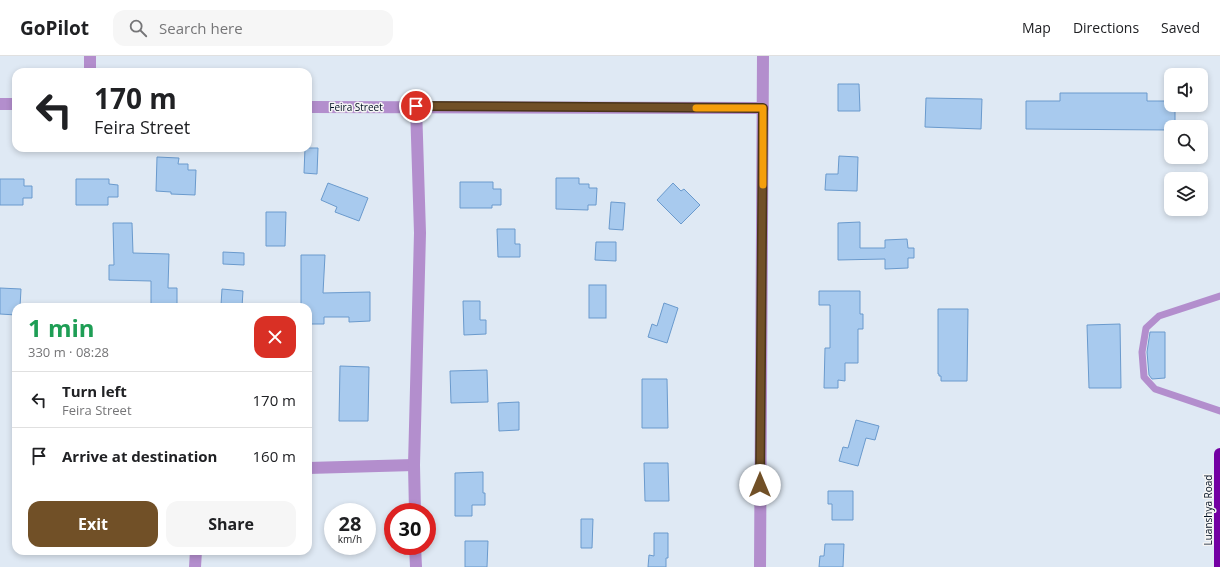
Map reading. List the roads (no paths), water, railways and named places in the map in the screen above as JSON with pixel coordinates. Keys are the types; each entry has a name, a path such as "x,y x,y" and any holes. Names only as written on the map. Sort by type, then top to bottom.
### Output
{"highway":[{"name":"Luanshya Road","path":"1220,454 1220,567"}],"street":[{"path":"90,56 90,68"},
{"path":"760,567 763,56"},
{"path":"0,104 12,104"},
{"path":"415,503 414,465 420,233 416,106"},
{"name":"Feira Street","path":"312,107 416,106 763,108"},
{"path":"312,468 414,465"},
{"path":"195,567 196,555"},
{"path":"415,555 416,567"}],"lane":[{"path":"1220,296 1159,316 1146,328 1142,352 1144,376 1155,389 1220,411"}]}
